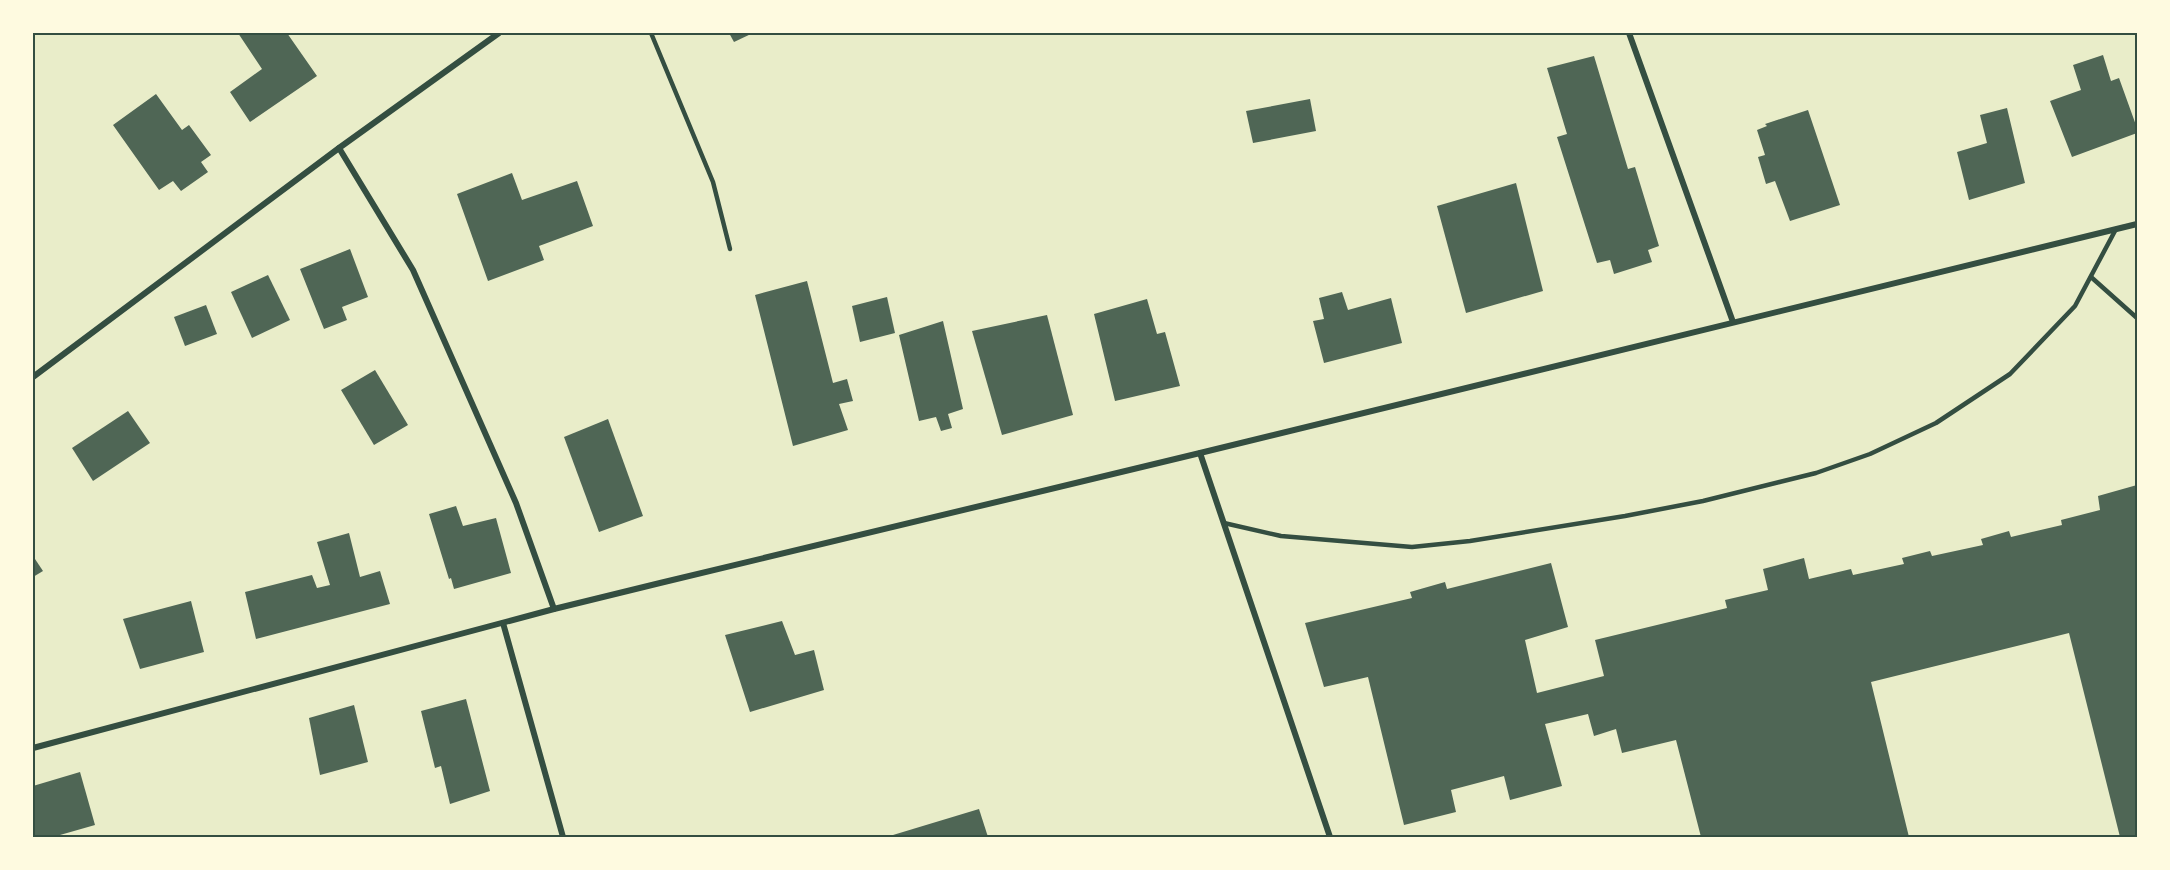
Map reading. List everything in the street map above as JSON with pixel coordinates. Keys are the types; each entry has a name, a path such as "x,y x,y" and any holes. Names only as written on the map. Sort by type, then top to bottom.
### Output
{"street":[{"path":"33,377 339,148 499,33"},
{"path":"1629,33 1732,322"},
{"path":"339,148 413,270 516,503 554,609"},
{"path":"33,748 554,609 2137,224"},
{"path":"1200,453 1330,837"},
{"path":"503,623 563,837"}],"lane":[{"path":"651,33 713,182 730,249"},
{"path":"1224,523 1281,536 1412,547 1480,539 1625,516 1703,501 1816,473 1870,454 1936,423 2010,374 2075,306 2116,230"},
{"path":"2091,277 2137,318"}],"building":[{"path":"238,33 287,33 317,76 250,122 230,92 262,69"},
{"path":"729,33 753,33 734,42"},
{"path":"2103,55 2111,81 2119,78 2137,133 2072,157 2050,101 2081,90 2073,65"},
{"path":"1594,56 1628,169 1635,167 1659,246 1648,250 1652,262 1614,274 1610,260 1597,263 1557,137 1567,134 1547,68"},
{"path":"156,94 182,130 189,125 211,155 201,162 208,172 181,191 173,181 159,190 113,125"},
{"path":"1310,99 1316,131 1253,143 1246,111"},
{"path":"2007,108 2025,183 1969,200 1957,152 1987,143 1980,115"},
{"path":"1808,110 1840,205 1790,221 1775,181 1766,184 1758,157 1765,155 1757,130 1767,126 1765,124"},
{"path":"512,173 522,200 577,181 593,226 539,246 544,260 488,281 457,194"},
{"path":"1516,183 1543,291 1466,313 1437,206"},
{"path":"350,249 368,297 342,307 347,320 324,329 300,269"},
{"path":"268,275 290,320 252,338 231,292"},
{"path":"807,281 833,383 847,379 853,401 839,404 848,430 793,446 755,295"},
{"path":"1342,292 1348,310 1391,298 1402,343 1324,363 1313,321 1324,319 1319,298"},
{"path":"887,297 895,333 860,342 852,306"},
{"path":"1147,299 1157,334 1165,332 1180,386 1115,401 1094,314"},
{"path":"206,305 217,334 185,346 174,317"},
{"path":"1047,315 1073,415 1002,435 972,331"},
{"path":"943,321 963,409 948,414 952,428 941,431 936,417 919,421 899,335"},
{"path":"375,370 408,425 374,445 341,390"},
{"path":"128,411 150,443 93,481 72,448"},
{"path":"608,419 643,516 599,532 564,437"},
{"path":"2137,485 2137,835 2127,837 2120,837 2069,633 1871,682 1909,837 1701,837 1676,740 1622,753 1616,729 1594,736 1588,714 1545,724 1562,786 1510,800 1504,776 1451,790 1456,812 1404,825 1368,677 1324,687 1305,623 1412,598 1410,592 1445,582 1447,589 1551,563 1568,627 1525,640 1537,693 1604,676 1595,640 1727,608 1725,600 1768,590 1763,569 1804,558 1809,579 1851,569 1853,575 1904,564 1902,558 1930,551 1932,556 1983,545 1981,539 2009,531 2011,537 2062,525 2061,520 2100,510 2098,496"},
{"path":"456,506 463,526 496,518 511,573 454,589 429,514"},
{"path":"349,533 360,577 380,571 390,604 256,639 245,592 312,575 317,588 330,585 317,542"},
{"path":"33,556 43,571 33,577"},
{"path":"191,601 204,652 140,669 123,619"},
{"path":"782,621 795,655 814,650 824,690 750,712 725,635"},
{"path":"466,699 490,791 450,804 441,766 435,768 421,711"},
{"path":"354,705 368,762 320,775 309,718"},
{"path":"80,772 95,825 53,837 33,837 33,786"},
{"path":"979,809 988,837 893,837 893,835"}]}
